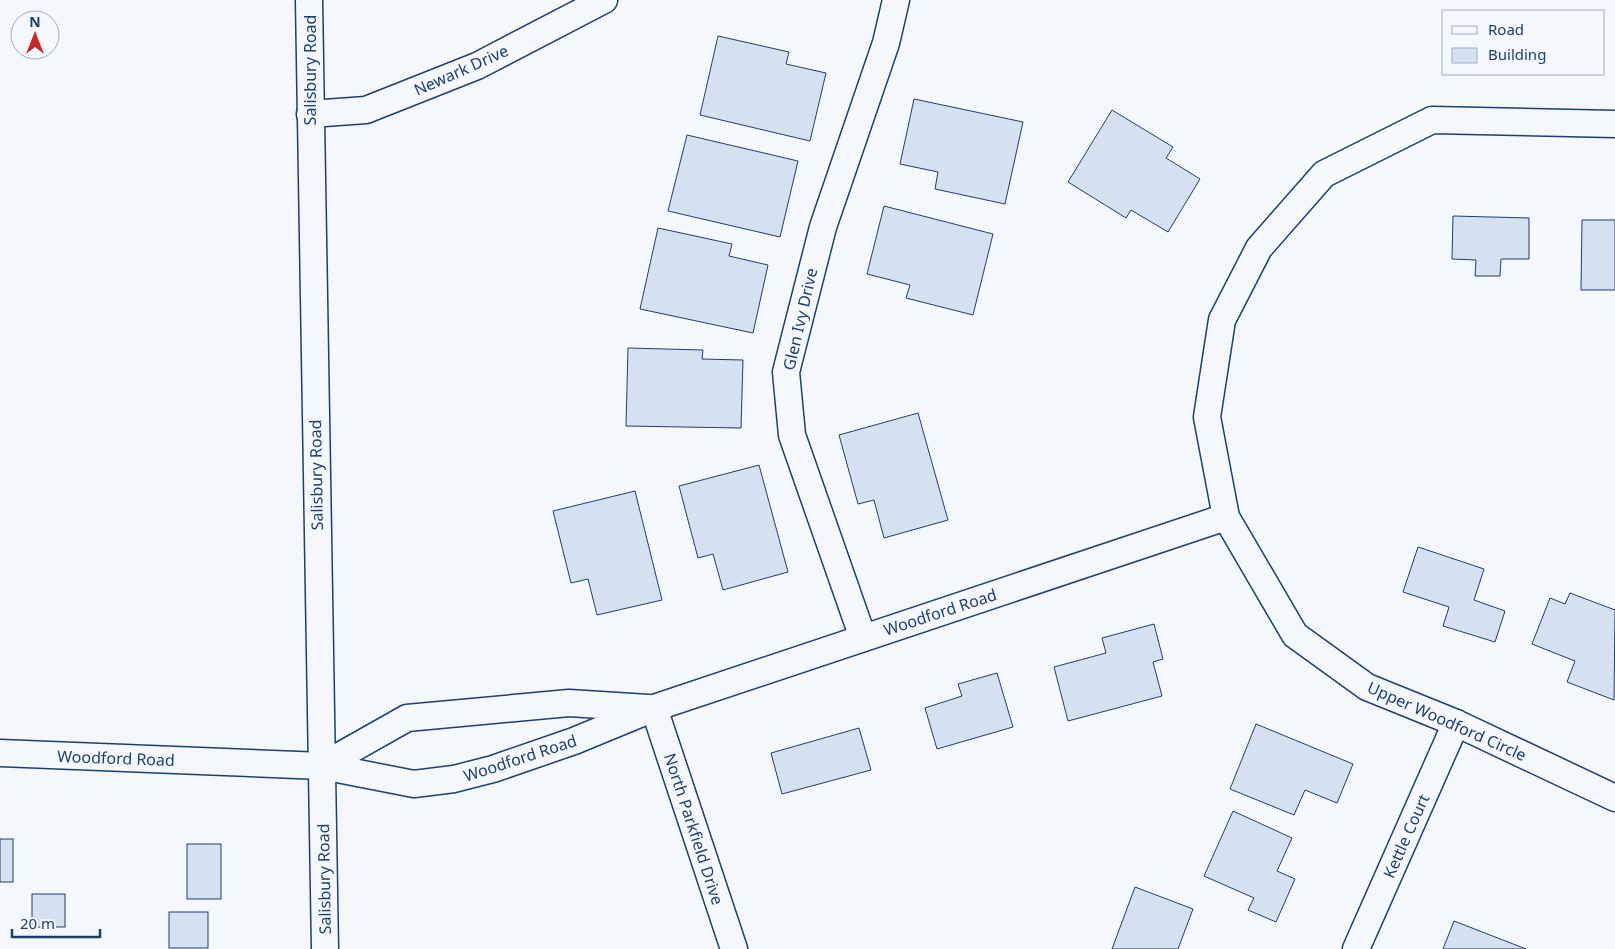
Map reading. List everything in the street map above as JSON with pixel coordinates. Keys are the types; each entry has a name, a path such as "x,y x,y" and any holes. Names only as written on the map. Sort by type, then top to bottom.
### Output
{"street":[{"name":"Salisbury Road","path":"310,0 310,114 325,949"},
{"name":"Newark Drive","path":"310,114 366,110 477,66 604,0"},
{"name":"Glen Ivy Drive","path":"863,638 792,435 786,372 823,227 886,43 896,0"},
{"name":"Upper Woodford Circle","path":"1615,124 1432,120 1324,174 1258,248 1222,320 1208,417 1226,517 1296,635 1367,687 1456,723 1615,798"},
{"name":"Woodford Road","path":"0,753 322,766 414,784 454,779 493,769 654,708 1226,517"},
{"name":"Woodford Road","path":"322,766 407,718 569,703 654,708"},
{"name":"North Parkfield Drive","path":"654,708 734,949"},
{"name":"Kettle Court","path":"1356,949 1456,723"}],"building":[{"path":"718,36 789,52 786,64 826,73 810,141 700,115"},
{"path":"914,99 1023,122 1005,204 935,189 938,172 900,164"},
{"path":"1112,110 1173,147 1166,158 1200,179 1168,232 1131,210 1126,218 1068,182"},
{"path":"687,135 798,161 780,237 668,211"},
{"path":"884,206 993,234 973,315 906,298 910,285 867,274"},
{"path":"1453,216 1529,218 1529,259 1501,259 1500,276 1475,276 1476,260 1452,259"},
{"path":"1582,220 1615,220 1615,290 1581,290"},
{"path":"658,228 732,244 729,256 768,265 753,333 640,309"},
{"path":"628,348 703,350 702,359 743,360 741,428 626,426"},
{"path":"918,413 948,520 884,538 874,500 858,504 839,435"},
{"path":"759,465 788,572 723,590 713,554 698,558 679,486"},
{"path":"635,491 662,600 597,615 588,579 571,583 553,511"},
{"path":"1418,547 1484,569 1474,600 1505,611 1495,642 1443,626 1449,607 1403,592"},
{"path":"1570,593 1615,610 1614,700 1567,682 1575,661 1532,644 1550,598 1565,604"},
{"path":"1154,624 1163,659 1153,662 1162,696 1068,721 1054,667 1106,653 1102,638"},
{"path":"997,673 1013,727 937,749 925,708 962,696 958,684"},
{"path":"1256,724 1353,764 1337,803 1305,790 1294,815 1230,789"},
{"path":"859,728 871,770 782,794 771,753"},
{"path":"1233,811 1292,838 1277,871 1295,879 1276,922 1248,910 1254,898 1204,876"},
{"path":"0,839 13,839 13,882 0,882"},
{"path":"187,844 221,844 221,899 187,899"},
{"path":"1135,887 1193,909 1178,949 1112,949"},
{"path":"32,894 65,894 65,927 32,927"},
{"path":"169,912 208,912 208,948 169,948"},
{"path":"1454,921 1526,949 1443,949"}]}
